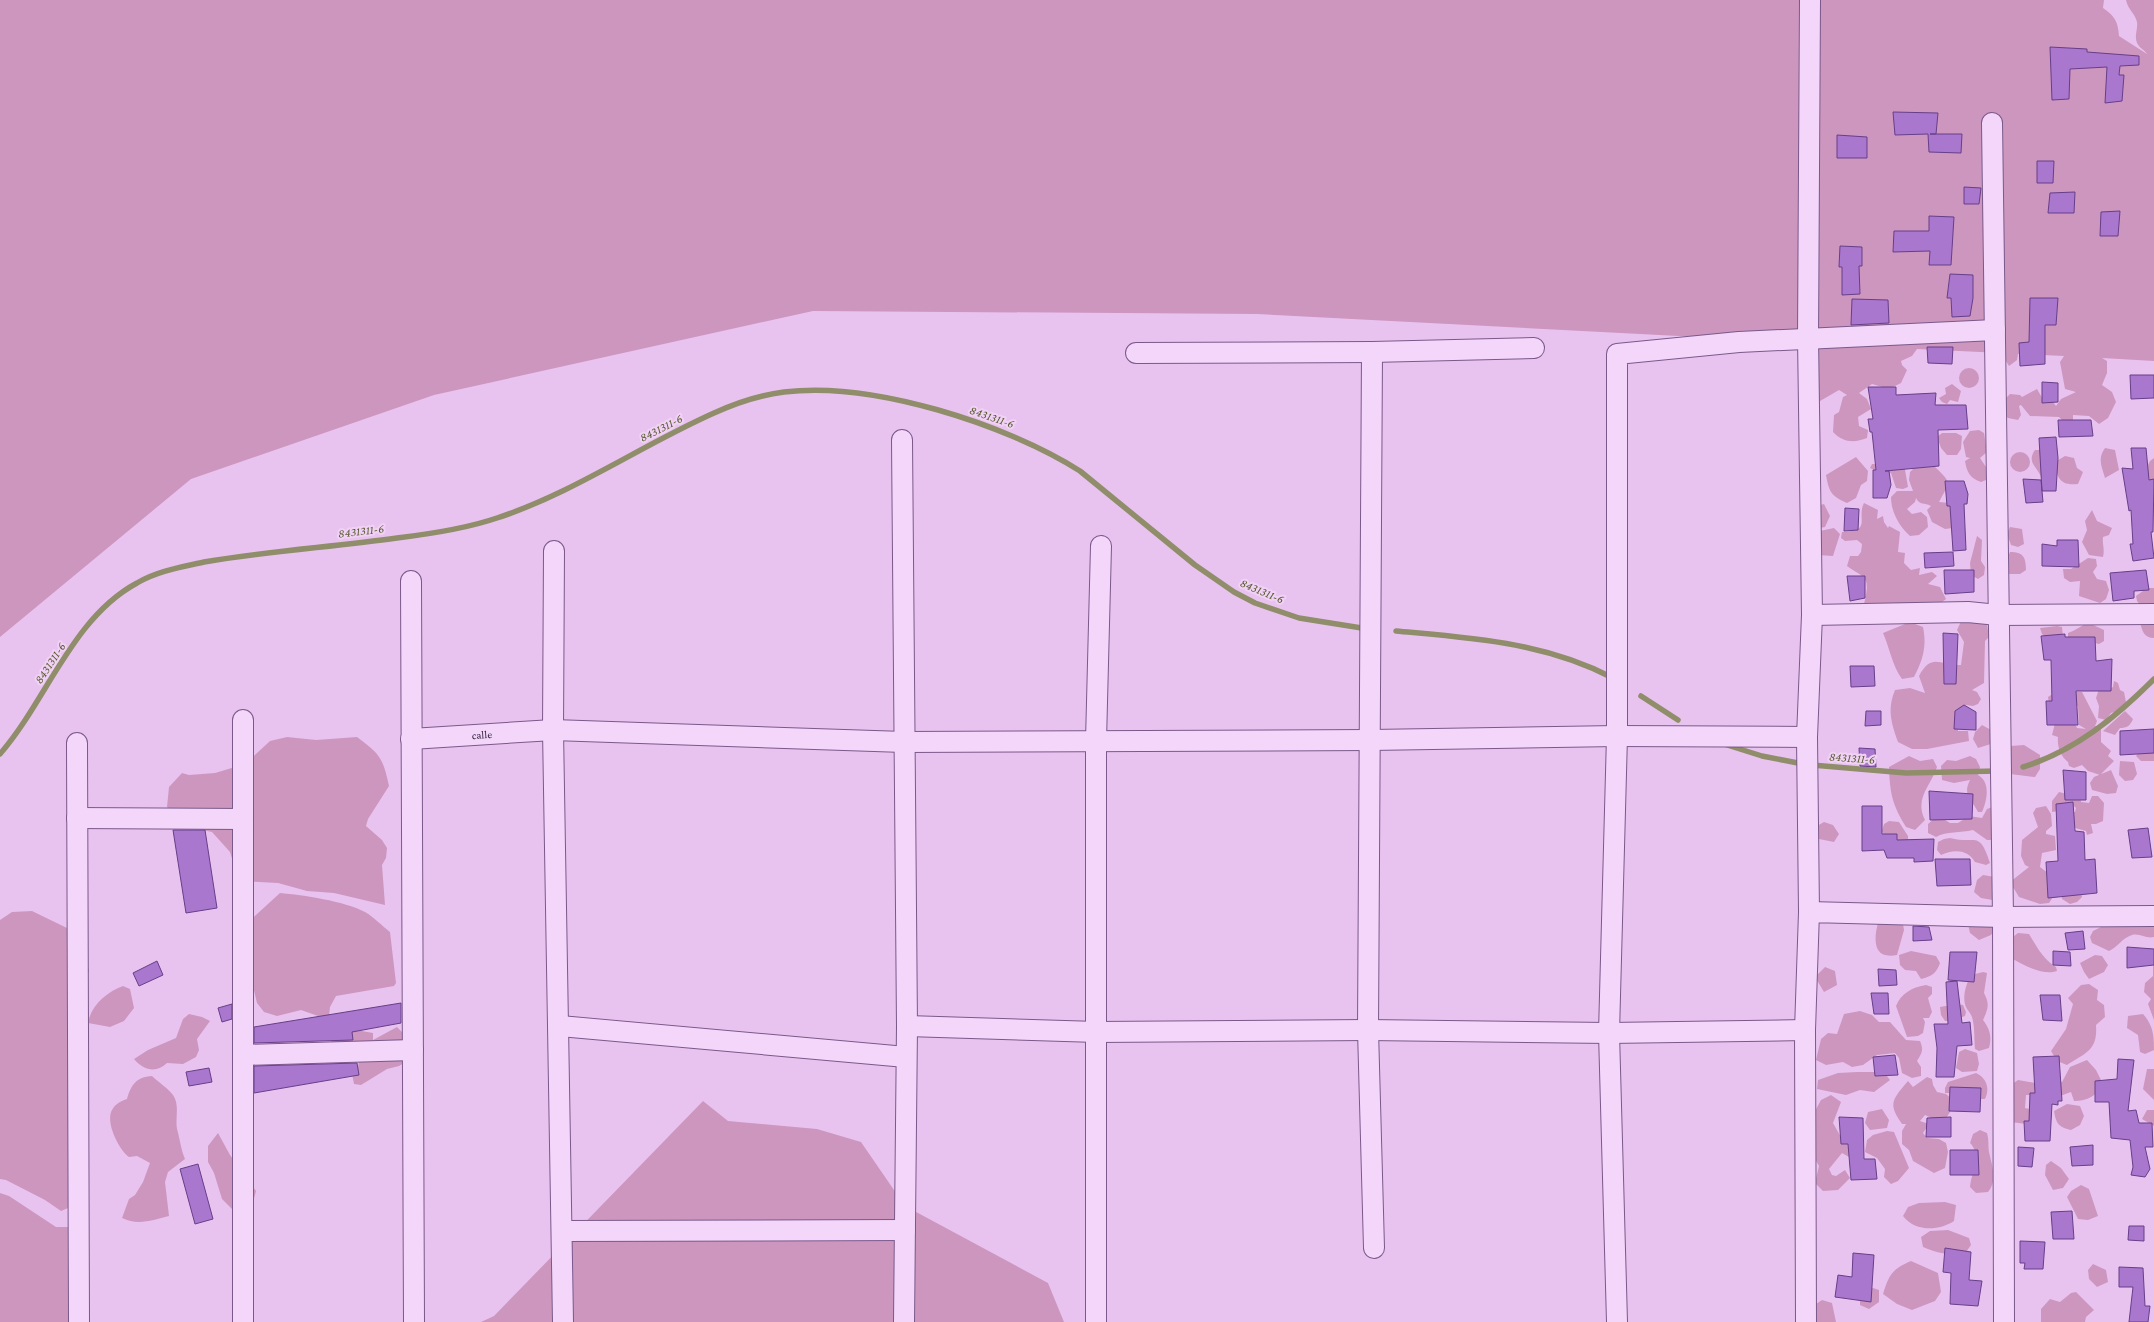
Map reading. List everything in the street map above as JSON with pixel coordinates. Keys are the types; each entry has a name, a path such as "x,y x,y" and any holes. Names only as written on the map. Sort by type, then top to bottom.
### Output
{"street":[{"path":"1806,1322 1805,1030 1810,912 1807,737 1812,615 1808,338 1810,0"},
{"path":"1992,122 2003,917 2004,1322"},
{"path":"1617,1322 1609,1033 1616,736 1617,354 1739,342 1995,330"},
{"path":"1136,353 1372,352 1534,348"},
{"path":"1372,352 1371,740 1368,1030 1374,1248"},
{"path":"902,440 906,1026 904,1322"},
{"path":"1096,1322 1098,1032 1096,741 1101,546"},
{"path":"554,551 553,730 560,1026 563,1322"},
{"path":"411,582 414,1322"},
{"path":"1812,615 1968,612 1998,615 2154,614"},
{"path":"243,720 243,1322"},
{"name":"calle","path":"411,739 553,730 904,742 1371,740 1616,736 1807,737"},
{"path":"76,742 79,1322"},
{"path":"77,818 243,819"},
{"path":"1810,912 2003,917 2154,916"},
{"path":"560,1026 906,1057"},
{"path":"906,1026 1098,1032 1368,1030 1609,1033 1805,1030"},
{"path":"243,1054 413,1050"},
{"path":"562,1231 905,1230"}],"shaded area":[{"path":"0,0 2104,0 2103,8 2115,20 2118,27 2119,36 2147,54 2137,43 2137,22 2126,0 2154,0 2154,361 2102,358 2107,361 2107,373 2102,385 2112,392 2116,402 2108,418 2099,424 2089,416 2073,415 2073,422 2064,422 2059,417 2030,416 2021,405 2019,406 2021,415 2018,420 2008,418 2004,415 2005,399 2010,394 2020,395 2022,397 2037,389 2044,401 2051,399 2056,406 2061,399 2076,392 2065,389 2060,362 2064,356 2018,354 2017,360 2009,366 2001,353 1917,349 1912,356 1901,361 1902,365 1907,370 1901,383 1889,389 1872,384 1859,393 1867,399 1871,409 1858,417 1859,426 1868,430 1867,438 1858,441 1849,441 1837,436 1833,432 1834,415 1839,412 1843,397 1847,395 1839,390 1815,404 1815,343 1257,314 813,311 434,395 191,479 0,637"},
{"path":"1965,368 1973,368 1979,374 1979,382 1973,388 1965,388 1959,382 1959,374"},
{"path":"1952,384 1961,391 1958,402 1950,400 1947,404 1942,402 1939,398 1946,394 1945,388"},
{"path":"1979,430 1984,433 1987,452 1980,458 1988,470 1986,480 1981,482 1974,479 1968,472 1965,461 1970,458 1966,457 1963,442 1970,431"},
{"path":"1942,433 1956,433 1962,436 1961,449 1957,455 1947,455 1941,448 1937,437"},
{"path":"2105,448 2115,450 2119,470 2105,478 2101,456"},
{"path":"2035,450 2041,450 2046,477 2041,477 2032,461"},
{"path":"2020,452 2027,455 2030,462 2027,469 2020,472 2013,469 2010,462 2013,455"},
{"path":"2065,456 2074,458 2077,468 2083,472 2078,484 2067,484 2058,476 2055,462"},
{"path":"1856,457 1868,471 1867,481 1861,485 1856,498 1847,503 1834,496 1828,486 1826,475"},
{"path":"2154,458 2154,483 2151,482 2145,471 2150,461"},
{"path":"1919,463 1932,464 1946,478 1946,489 1939,502 1950,503 1953,528 1945,529 1932,522 1927,510 1931,506 1921,503 1916,498 1915,502 1907,509 1912,514 1921,512 1927,517 1928,527 1919,535 1910,536 1902,528 1896,518 1892,508 1891,497 1897,491 1913,491 1909,480 1910,472"},
{"path":"1872,464 1904,464 1908,487 1903,489 1896,488 1891,473 1878,472 1870,468"},
{"path":"1864,503 1878,510 1877,519 1883,516 1884,522 1888,528 1889,526 1900,532 1898,552 1905,553 1904,563 1911,570 1920,568 1919,575 1932,572 1937,576 1928,584 1940,587 1946,599 1938,605 1864,604 1867,588 1865,579 1847,566 1850,556 1858,556 1861,552 1862,544 1857,540 1845,541 1841,538 1842,532 1852,531 1860,527 1862,523 1862,509"},
{"path":"1824,504 1830,516 1825,527 1814,529 1802,510"},
{"path":"2092,510 2097,521 2112,528 2109,535 2103,537 2103,557 2089,555 2082,542 2087,530 2085,521"},
{"path":"2010,527 2022,529 2024,544 2018,547 2011,545 2007,534"},
{"path":"1834,528 1840,534 1833,556 1817,555 1815,532"},
{"path":"1977,536 1982,540 1981,561 1985,567 1984,575 1978,579 1971,575 1970,563"},
{"path":"2010,552 2018,553 2023,556 2026,570 2020,574 2009,574 2006,560"},
{"path":"2088,558 2096,559 2097,566 2093,572 2097,579 2106,581 2109,590 2106,599 2100,603 2079,596 2080,581 2070,582 2064,578 2063,569 2071,569"},
{"path":"2147,588 2154,588 2154,607 2141,606 2137,601 2136,596"},
{"path":"2154,614 2154,638 2151,638 2144,633 2140,622"},
{"path":"1978,615 1987,624 1989,637 1985,641 1984,683 1972,690 1977,692 1981,699 1978,704 1973,706 1966,705 1958,711 1958,731 1968,731 1969,741 1927,749 1912,749 1898,742 1893,729 1891,716 1891,703 1895,690 1910,688 1925,693 1919,676 1928,664 1937,662 1961,665 1964,642 1957,630 1963,617"},
{"path":"1910,622 1923,627 1925,640 1922,659 1914,677 1902,679 1893,663 1883,633"},
{"path":"2089,623 2104,630 2104,641 2099,644 2068,637 2068,633"},
{"path":"2057,626 2062,627 2063,636 2046,637 2042,634 2040,628"},
{"path":"2114,681 2118,683 2120,690 2124,692 2126,702 2118,711 2111,713 2106,720 2098,718 2099,706 2096,698 2099,689 2109,689 2113,687"},
{"path":"2082,692 2097,721 2095,726 2098,726 2101,730 2101,742 2111,751 2108,756 2114,761 2100,775 2088,771 2082,765 2074,768 2069,766 2068,762 2060,751 2058,737 2052,735 2055,723 2074,722 2077,728 2086,729 2079,725 2078,706 2049,704 2048,697 2051,695"},
{"path":"2125,711 2133,719 2129,725 2120,728 2115,735 2103,731"},
{"path":"1982,725 1993,731 1994,743 1978,748 1973,739 1975,732"},
{"path":"287,737 316,740 357,737 371,748 379,757 385,769 389,786 368,819 366,826 382,840 387,848 386,858 382,865 385,905 334,893 307,891 278,883 239,881 230,852 212,832 188,827 167,807 169,787 182,773 189,775 215,773 245,764 270,741"},
{"path":"2024,745 2040,755 2040,769 2035,777 2010,774 2010,746"},
{"path":"2154,751 2154,761 2141,761 2136,756 2139,752"},
{"path":"1909,756 1920,761 1933,759 1937,767 1922,799 1922,812 1925,820 1915,830 1906,827 1898,812 1891,792 1889,776 1889,767"},
{"path":"1970,756 1976,759 1980,767 1978,775 1985,782 1987,792 1982,812 1978,812 1967,794 1970,780 1954,783 1942,780 1941,766 1947,760 1956,761"},
{"path":"2120,761 2134,762 2137,774 2133,780 2125,781 2119,775"},
{"path":"2111,770 2118,786 2116,793 2107,794 2092,790 2090,783 2094,777"},
{"path":"2059,792 2080,797 2081,802 2089,803 2092,796 2098,796 2104,803 2103,821 2096,824 2091,824 2093,833 2087,835 2086,831 2075,828 2071,812 2075,812 2076,808 2071,803 2059,811 2052,812 2052,801"},
{"path":"1995,806 1995,840 1987,840 1973,830 1949,833 1936,837 1928,833 1928,824 1936,817 1940,817 1950,823 1958,823 1969,816 1982,818 1987,809"},
{"path":"2046,806 2051,814 2052,826 2046,831 2046,834 2055,836 2056,850 2042,853 2040,867 2052,876 2055,894 2049,903 2040,904 2019,897 2010,882 2029,867 2025,865 2021,856 2022,840 2038,827 2033,813 2036,808"},
{"path":"1889,821 1899,822 1908,836 1908,844 1886,838 1882,831 1884,824"},
{"path":"1824,822 1833,825 1839,834 1834,842 1819,839 1815,834 1817,826"},
{"path":"1950,838 1959,840 1976,840 1983,846 1990,863 1986,865 1975,862 1964,852 1960,851 1941,855 1937,850 1938,842"},
{"path":"1983,875 1995,877 1998,901 1981,898 1974,892 1977,880"},
{"path":"2060,887 2080,887 2082,897 2077,902 2070,904 2062,899"},
{"path":"280,893 323,899 356,908 368,914 390,932 396,983 394,986 336,996 330,1007 328,1025 373,1033 373,1040 397,1027 412,1042 411,1059 399,1066 387,1069 361,1085 354,1084 352,1074 358,1067 359,1061 334,1047 331,1040 321,1029 318,1016 301,1010 277,1016 264,1012 257,1003 245,952 244,926"},
{"path":"1882,910 1903,924 1904,930 1897,955 1887,955 1881,953 1877,948 1877,925"},
{"path":"32,911 67,928 84,954 89,971 83,980 80,1203 61,1211 45,1200 6,1180 0,1179 0,920 12,912"},
{"path":"2154,922 2154,937 2132,935 2125,938 2109,951 2092,943 2090,937 2093,931 2101,927 2101,924"},
{"path":"1968,924 1997,926 1991,935 1979,940 1970,933"},
{"path":"2018,933 2029,934 2047,960 2056,967 2057,971 2039,971 2027,967 2011,958 2009,940"},
{"path":"1911,951 1936,956 1940,963 1937,970 1931,976 1921,979 1916,971 1905,970 1900,965 1899,955"},
{"path":"2095,955 2102,956 2108,965 2104,972 2089,979 2080,963"},
{"path":"2153,962 2154,1020 2148,1004 2151,999 2144,992 2145,983 2153,976"},
{"path":"1825,967 1835,971 1837,985 1824,992 1815,977"},
{"path":"1983,972 1987,973 1984,993 1988,1003 1983,1020 1989,1030 1990,1040 1989,1048 1979,1051 1975,1049 1972,1016 1965,1005 1964,996 1967,983 1971,975"},
{"path":"2089,984 2098,990 2097,1000 2104,1005 2105,1017 2096,1025 2095,1041 2089,1050 2067,1065 2057,1061 2051,1051 2066,1029 2073,1004 2068,998 2081,985"},
{"path":"1926,985 1932,987 1932,994 1928,998 1932,1012 1929,1018 1923,1018 1925,1022 1923,1033 1918,1036 1907,1037 1896,1006 1898,1001 1908,991"},
{"path":"123,986 130,989 134,1008 124,1021 110,1027 88,1023 92,1010 96,1005 111,992"},
{"path":"1957,1004 1963,1005 1966,1012 1965,1016 1951,1021 1945,1021 1941,1015 1940,1007"},
{"path":"1860,1011 1872,1015 1879,1022 1890,1022 1906,1040 1920,1041 1922,1051 1917,1061 1921,1067 1921,1076 1912,1078 1902,1073 1899,1058 1895,1053 1877,1055 1863,1065 1852,1067 1843,1062 1826,1065 1816,1060 1821,1039 1828,1033 1837,1034 1844,1014"},
{"path":"189,1014 202,1017 210,1021 197,1039 199,1050 196,1057 183,1064 167,1063 155,1069 146,1068 134,1059 148,1050 176,1038 183,1019"},
{"path":"2143,1014 2151,1026 2154,1040 2154,1050 2145,1054 2140,1052 2138,1035 2127,1028 2128,1016"},
{"path":"1965,1049 1977,1053 1979,1064 1977,1071 1962,1072 1956,1068 1959,1052"},
{"path":"2087,1060 2096,1070 2103,1084 2094,1095 2087,1099 2074,1101 2071,1092 2060,1096 2026,1095 2025,1108 2041,1111 2032,1115 2027,1124 2010,1122 2008,1087 2018,1080 2035,1083 2062,1082 2070,1067"},
{"path":"2147,1069 2154,1069 2154,1100 2143,1089"},
{"path":"1884,1072 1890,1080 1874,1092 1860,1090 1846,1095 1817,1089 1818,1080 1838,1073"},
{"path":"1976,1073 1985,1081 1987,1091 1985,1099 1945,1093 1945,1088 1948,1082"},
{"path":"152,1076 173,1095 175,1099 177,1107 177,1129 185,1159 168,1172 165,1182 169,1216 146,1222 134,1222 122,1218 129,1199 135,1195 143,1182 150,1163 137,1156 129,1157 125,1153 114,1135 110,1115 115,1106 127,1099 132,1086 138,1080"},
{"path":"1927,1077 1932,1079 1933,1085 1937,1092 1946,1094 1953,1100 1953,1107 1945,1120 1936,1120 1925,1115 1920,1121 1929,1124 1923,1133 1927,1138 1939,1139 1946,1143 1948,1152 1945,1168 1934,1173 1913,1161 1909,1150 1902,1144 1902,1131 1906,1124 1902,1124 1894,1111 1893,1106 1899,1092 1908,1081 1913,1087"},
{"path":"1831,1095 1841,1102 1833,1123 1842,1139 1860,1154 1849,1157 1842,1153 1829,1169 1832,1175 1836,1176 1845,1170 1850,1178 1838,1190 1823,1191 1815,1183 1819,1166 1811,1152 1815,1111 1821,1100"},
{"path":"703,1101 728,1121 817,1129 861,1142 905,1206 1048,1283 1064,1322 481,1322 494,1316"},
{"path":"2067,1104 2080,1106 2084,1116 2080,1125 2071,1130 2058,1124 2054,1111"},
{"path":"1882,1109 1889,1120 1887,1128 1870,1130 1865,1123 1868,1112"},
{"path":"2147,1110 2154,1110 2154,1126 2142,1119"},
{"path":"1980,1130 1987,1133 1994,1178 1988,1192 1976,1193 1970,1187 1976,1159 1970,1143 1973,1134"},
{"path":"1887,1131 1894,1132 1909,1168 1898,1181 1891,1184 1884,1177 1885,1169 1877,1158 1865,1152 1867,1140 1873,1135"},
{"path":"218,1133 230,1155 256,1191 252,1206 233,1210 222,1199 214,1173 208,1162 208,1146"},
{"path":"2051,1161 2061,1168 2069,1179 2063,1188 2053,1190 2045,1175 2046,1165"},
{"path":"2081,1185 2089,1189 2098,1216 2088,1220 2078,1219 2067,1197 2071,1191"},
{"path":"0,1193 9,1196 56,1227 82,1227 78,1322 0,1322"},
{"path":"1945,1202 1956,1205 1954,1221 1941,1227 1920,1227 1914,1225 1903,1216 1908,1207 1919,1203"},
{"path":"1948,1230 1969,1238 1971,1245 1964,1255 1953,1255 1933,1251 1923,1247 1921,1237 1930,1231"},
{"path":"1911,1261 1938,1273 1941,1292 1935,1301 1912,1310 1897,1304 1883,1294 1892,1273 1899,1267"},
{"path":"2093,1264 2106,1270 2108,1282 2097,1287 2089,1279 2088,1270"},
{"path":"1870,1287 1879,1290 1879,1302 1869,1309 1860,1305 1860,1297"},
{"path":"2076,1292 2094,1310 2086,1317 2085,1322 2041,1322 2041,1309 2050,1299 2060,1302 2071,1293"},
{"path":"1822,1300 1832,1303 1836,1322 1811,1322 1813,1306"}],"building":[{"path":"2050,47 2087,49 2087,52 2139,56 2139,65 2120,66 2119,75 2124,75 2122,101 2105,103 2107,67 2070,69 2069,99 2052,100"},
{"path":"1893,112 1938,113 1936,134 1962,134 1961,153 1929,152 1928,134 1895,135"},
{"path":"1837,135 1867,137 1867,158 1837,158"},
{"path":"2037,161 2054,161 2053,183 2037,183"},
{"path":"1964,187 1981,188 1979,204 1964,204"},
{"path":"2075,192 2074,213 2048,213 2050,193"},
{"path":"2120,211 2118,236 2100,236 2101,212"},
{"path":"1929,216 1954,217 1951,265 1929,265 1930,251 1893,252 1894,231 1929,231"},
{"path":"1840,246 1862,247 1862,266 1859,266 1860,294 1842,295 1842,267 1839,267"},
{"path":"1950,274 1973,275 1973,298 1970,316 1952,317 1951,298 1947,298"},
{"path":"2030,298 2058,298 2056,325 2045,325 2045,364 2020,366 2019,343 2029,342"},
{"path":"1852,299 1888,300 1889,323 1851,325"},
{"path":"1927,347 1953,347 1952,364 1928,363"},
{"path":"2130,375 2154,375 2154,398 2131,399"},
{"path":"2042,382 2058,383 2058,402 2042,403"},
{"path":"1868,387 1896,387 1896,395 1936,393 1935,405 1966,405 1968,429 1938,430 1939,466 1885,471 1889,471 1891,485 1887,498 1873,498 1873,470 1876,470 1872,432 1870,432 1868,419 1873,419"},
{"path":"2058,420 2091,420 2093,436 2059,437"},
{"path":"2056,437 2058,458 2056,491 2042,491 2039,438"},
{"path":"2131,448 2146,448 2149,480 2154,479 2153,532 2151,532 2154,558 2133,561 2130,544 2133,544 2131,510 2129,511 2122,468 2133,469"},
{"path":"2023,479 2041,480 2043,502 2026,503"},
{"path":"1945,481 1964,481 1968,494 1967,504 1964,504 1966,550 1953,551 1950,506 1947,506"},
{"path":"1845,508 1859,509 1858,530 1844,531"},
{"path":"2057,540 2078,540 2079,567 2042,566 2042,544 2057,546"},
{"path":"1953,552 1954,566 1925,568 1924,553"},
{"path":"1944,570 1974,570 1974,592 1945,594"},
{"path":"2146,570 2149,590 2134,591 2134,598 2113,601 2110,573"},
{"path":"1847,576 1865,576 1865,598 1850,601"},
{"path":"1943,633 1958,634 1956,684 1944,684"},
{"path":"2065,634 2065,637 2095,637 2096,661 2112,659 2111,691 2076,691 2078,725 2047,725 2046,701 2052,701 2051,660 2044,660 2041,636"},
{"path":"1850,666 1874,666 1875,686 1851,687"},
{"path":"1964,705 1976,712 1976,730 1954,729 1955,711"},
{"path":"1866,711 1881,711 1881,725 1865,726"},
{"path":"2154,729 2154,753 2120,755 2120,731"},
{"path":"1859,748 1875,749 1876,767 1860,766"},
{"path":"2063,770 2086,772 2086,800 2065,800"},
{"path":"1929,791 1973,794 1972,819 1930,820"},
{"path":"2073,802 2075,831 2084,832 2085,860 2095,859 2097,893 2048,898 2046,862 2058,861 2056,804"},
{"path":"1862,806 1882,806 1882,834 1897,834 1897,840 1934,839 1933,861 1914,862 1914,858 1887,858 1884,850 1862,851"},
{"path":"2148,828 2152,857 2132,858 2128,830"},
{"path":"173,830 205,830 217,908 186,913"},
{"path":"1935,859 1970,859 1971,885 1937,886"},
{"path":"1913,926 1929,927 1932,940 1913,941"},
{"path":"2083,931 2085,949 2068,950 2065,933"},
{"path":"2127,947 2154,949 2154,965 2127,968"},
{"path":"2053,951 2070,952 2071,966 2053,965"},
{"path":"1950,952 1977,952 1974,982 1948,980"},
{"path":"157,961 163,975 139,986 133,973"},
{"path":"1878,969 1896,970 1897,985 1879,986"},
{"path":"1957,981 1962,1023 1970,1022 1972,1045 1957,1046 1954,1077 1936,1077 1937,1048 1934,1024 1948,1024 1946,982"},
{"path":"1871,993 1888,993 1889,1014 1874,1014"},
{"path":"2040,995 2060,995 2062,1021 2043,1020"},
{"path":"401,1003 401,1023 352,1032 353,1040 254,1043 254,1027"},
{"path":"232,1004 232,1019 222,1022 218,1008"},
{"path":"1895,1055 1898,1075 1875,1076 1873,1057"},
{"path":"2059,1056 2062,1101 2058,1101 2058,1105 2052,1104 2050,1141 2025,1141 2024,1121 2029,1121 2030,1093 2035,1093 2033,1057"},
{"path":"2118,1059 2134,1060 2128,1111 2136,1110 2139,1123 2152,1123 2153,1147 2145,1147 2150,1169 2145,1177 2131,1175 2133,1167 2130,1140 2111,1138 2109,1102 2095,1102 2095,1081 2117,1079"},
{"path":"357,1063 359,1075 254,1093 254,1066"},
{"path":"209,1068 212,1082 189,1086 186,1072"},
{"path":"1950,1087 1981,1088 1980,1112 1949,1111"},
{"path":"1839,1117 1863,1118 1864,1159 1875,1159 1877,1179 1851,1180 1848,1144 1841,1144"},
{"path":"1951,1117 1951,1137 1926,1137 1927,1118"},
{"path":"2093,1145 2093,1165 2072,1166 2070,1147"},
{"path":"2018,1147 2034,1148 2032,1167 2018,1166"},
{"path":"1950,1150 1978,1150 1979,1175 1950,1175"},
{"path":"198,1164 213,1219 195,1224 180,1169"},
{"path":"2072,1211 2074,1239 2053,1239 2051,1212"},
{"path":"2129,1226 2144,1226 2144,1241 2128,1240"},
{"path":"2020,1241 2045,1242 2043,1269 2024,1269 2025,1263 2020,1263"},
{"path":"1945,1248 1971,1252 1969,1280 1982,1281 1978,1306 1950,1304 1951,1273 1943,1272"},
{"path":"1853,1253 1874,1255 1871,1302 1835,1297 1838,1275 1852,1277"},
{"path":"2119,1267 2143,1268 2145,1306 2150,1306 2148,1322 2129,1322 2133,1287 2119,1287"}],"waterway":[{"name":"8431311-6","path":"0,754 17,733 77,638 114,598 137,583 153,575 204,562 422,535 485,522 525,508 553,496 722,409 757,397 784,392 819,390 857,393 897,400 977,422 1015,437 1080,471 1195,565 1234,592 1255,603 1299,618 1368,629"},
{"name":"8431311-6","path":"1396,631 1480,639 1534,649 1561,656 1613,678"},
{"name":"8431311-6","path":"2023,767 2060,752 2094,731 2125,707 2154,679"},
{"name":"8431311-6","path":"1641,696 1678,720"},
{"name":"8431311-6","path":"1724,744 1762,756 1803,764"},
{"name":"8431311-6","path":"1812,765 1906,773 1997,771"}]}
